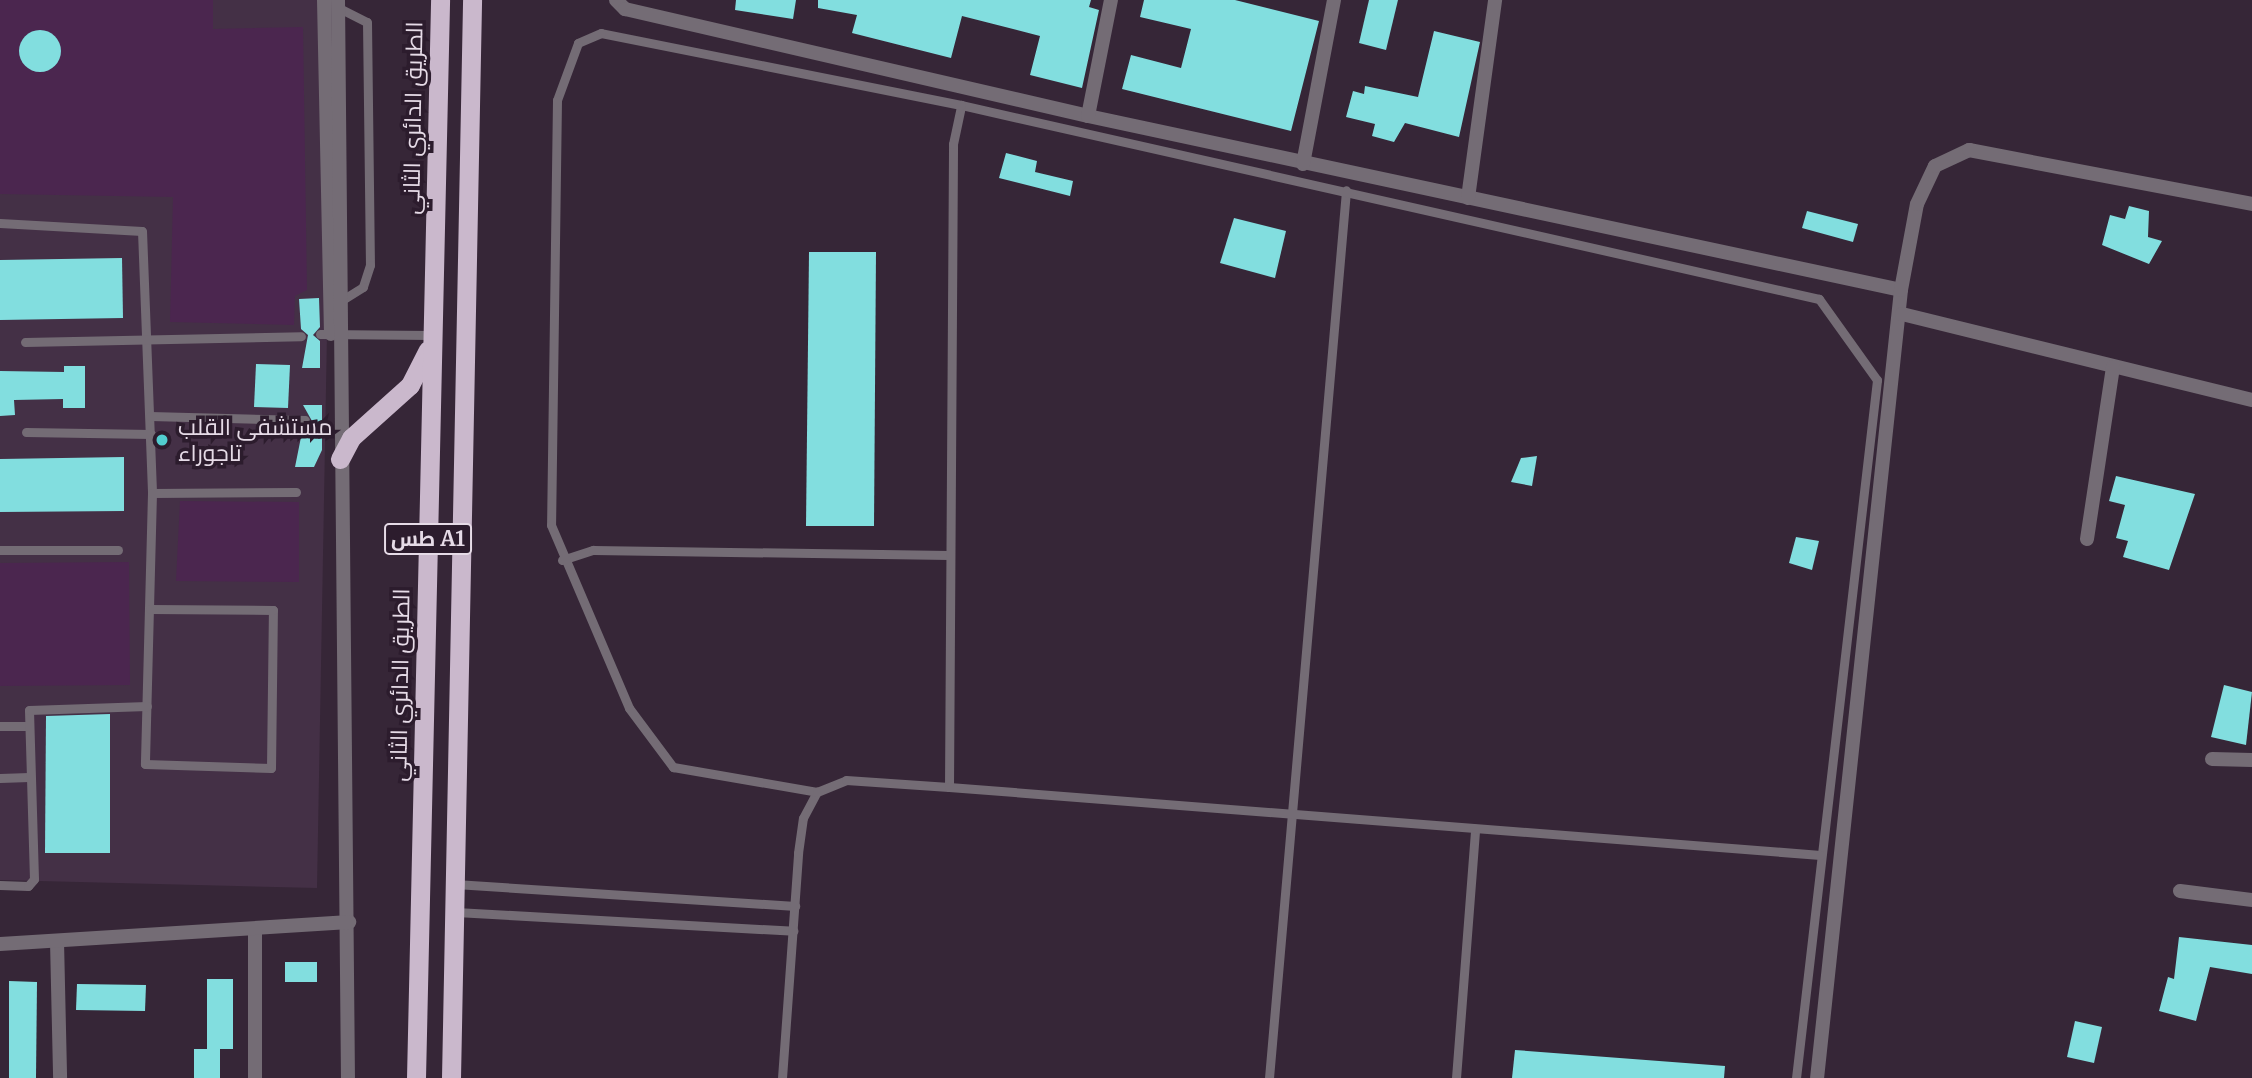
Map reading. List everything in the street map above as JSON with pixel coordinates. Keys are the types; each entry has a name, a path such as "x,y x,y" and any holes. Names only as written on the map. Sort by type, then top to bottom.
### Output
{"highway":[{"name":"الطريق الدائري الثاني","path":"416,1078 440,0"},
{"name":"طس A1","path":"452,1078 472,0"},
{"path":"340,459 351,438 410,385 432,335"}],"street":[{"path":"324,0 331,334 340,459 349,922 348,1078"},
{"path":"616,0 625,9 1088,116 1901,290"},
{"path":"1088,116 1111,0"},
{"path":"1303,164 1334,0"},
{"path":"1468,198 1495,0"},
{"path":"331,334 342,300 339,4"},
{"path":"1817,1078 1902,314 1901,290 1917,204 1936,166 1969,150 2252,204"},
{"path":"1902,314 2252,400"},
{"path":"2087,539 2113,367"},
{"path":"2212,758 2252,760"},
{"path":"2180,891 2252,900"},
{"path":"0,944 349,922"},
{"path":"255,930 255,1078"},
{"path":"57,941 60,1078"}],"lane":[{"path":"339,4 364,17 368,49 370,265 363,287 342,300"},
{"path":"1796,1078 1877,380 1819,299 1346,190 961,106 601,33 578,43 557,100 549,500 562,561 629,708 673,767 817,792 846,780 949,786 1820,855"},
{"path":"949,786 953,144 961,106"},
{"path":"1269,1078 1289,811 1346,190"},
{"path":"0,223 140,228 149,340 152,493 146,766 273,764 273,610 150,609"},
{"path":"331,334 432,335"},
{"path":"25,342 301,336"},
{"path":"150,416 305,420"},
{"path":"26,432 151,434"},
{"path":"152,493 296,492"},
{"path":"0,550 118,550"},
{"path":"562,561 593,550 949,555"},
{"path":"0,885 28,886 34,879 26,714 34,708 147,706"},
{"path":"0,726 27,726"},
{"path":"0,778 29,777"},
{"path":"782,1078 803,818 817,792"},
{"path":"1456,1078 1475,829"},
{"path":"455,884 795,906"},
{"path":"456,912 793,931"}],"shaded area":[{"name":"مستشفى القلب تاجوراء","path":"0,0 333,0 317,888 0,880"},
{"path":"0,0 213,0 213,29 303,27 307,290 295,296 294,325 170,322 173,197 0,194"},
{"path":"180,501 299,502 299,582 176,581"},
{"path":"129,562 130,685 0,686 0,563"}],"building":[{"path":"736,0 796,0 793,19 735,10"},
{"path":"818,0 1091,0 1089,7 1099,10 1082,88 1030,75 1040,36 962,16 951,58 852,33 857,15 818,8"},
{"path":"1144,0 1235,0 1319,21 1291,131 1122,89 1131,55 1181,68 1191,29 1140,17"},
{"path":"1369,0 1398,0 1386,50 1359,43"},
{"path":"40,30 55,36 61,51 55,66 40,72 25,66 19,51 25,36"},
{"path":"1434,31 1480,42 1459,137 1405,123 1394,142 1372,136 1375,124 1346,117 1353,91 1364,94 1365,86 1418,97"},
{"path":"1006,153 1037,161 1035,172 1073,181 1070,196 999,178"},
{"path":"2129,206 2149,211 2148,237 2162,241 2149,264 2102,245 2110,215 2125,219"},
{"path":"1807,211 1858,224 1853,242 1802,228"},
{"path":"1234,218 1286,231 1275,278 1220,263"},
{"path":"809,252 876,252 874,526 806,526"},
{"path":"122,258 123,318 0,320 0,260"},
{"path":"319,298 320,327 313,335 320,341 320,368 302,368 308,335 301,329 299,299"},
{"path":"256,364 290,365 288,408 254,407"},
{"path":"64,366 85,366 85,408 63,408 63,399 14,400 15,415 0,416 0,371 64,372"},
{"path":"303,405 322,405 322,450 314,467 295,467 303,427 312,421"},
{"path":"1537,456 1532,486 1511,482 1521,458"},
{"path":"124,457 124,511 0,512 0,459"},
{"path":"2116,476 2195,494 2169,570 2123,557 2128,541 2116,538 2125,505 2109,501"},
{"path":"1796,537 1819,541 1812,570 1789,563"},
{"path":"2224,685 2252,692 2246,745 2211,737"},
{"path":"110,714 110,853 45,853 46,716"},
{"path":"2179,937 2252,945 2252,974 2210,967 2196,1021 2159,1011 2168,977 2174,979"},
{"path":"285,962 317,962 317,982 285,982"},
{"path":"207,979 233,979 233,1049 207,1049"},
{"path":"9,981 37,982 36,1078 9,1078"},
{"path":"77,984 146,985 145,1011 76,1010"},
{"path":"2075,1021 2102,1027 2094,1063 2067,1057"},
{"path":"194,1049 220,1049 220,1078 194,1078"},
{"path":"1515,1050 1725,1066 1724,1078 1512,1078"}],"place":[{"name":"مستشفى القلب تاجوراء","path":"162,440"}]}
